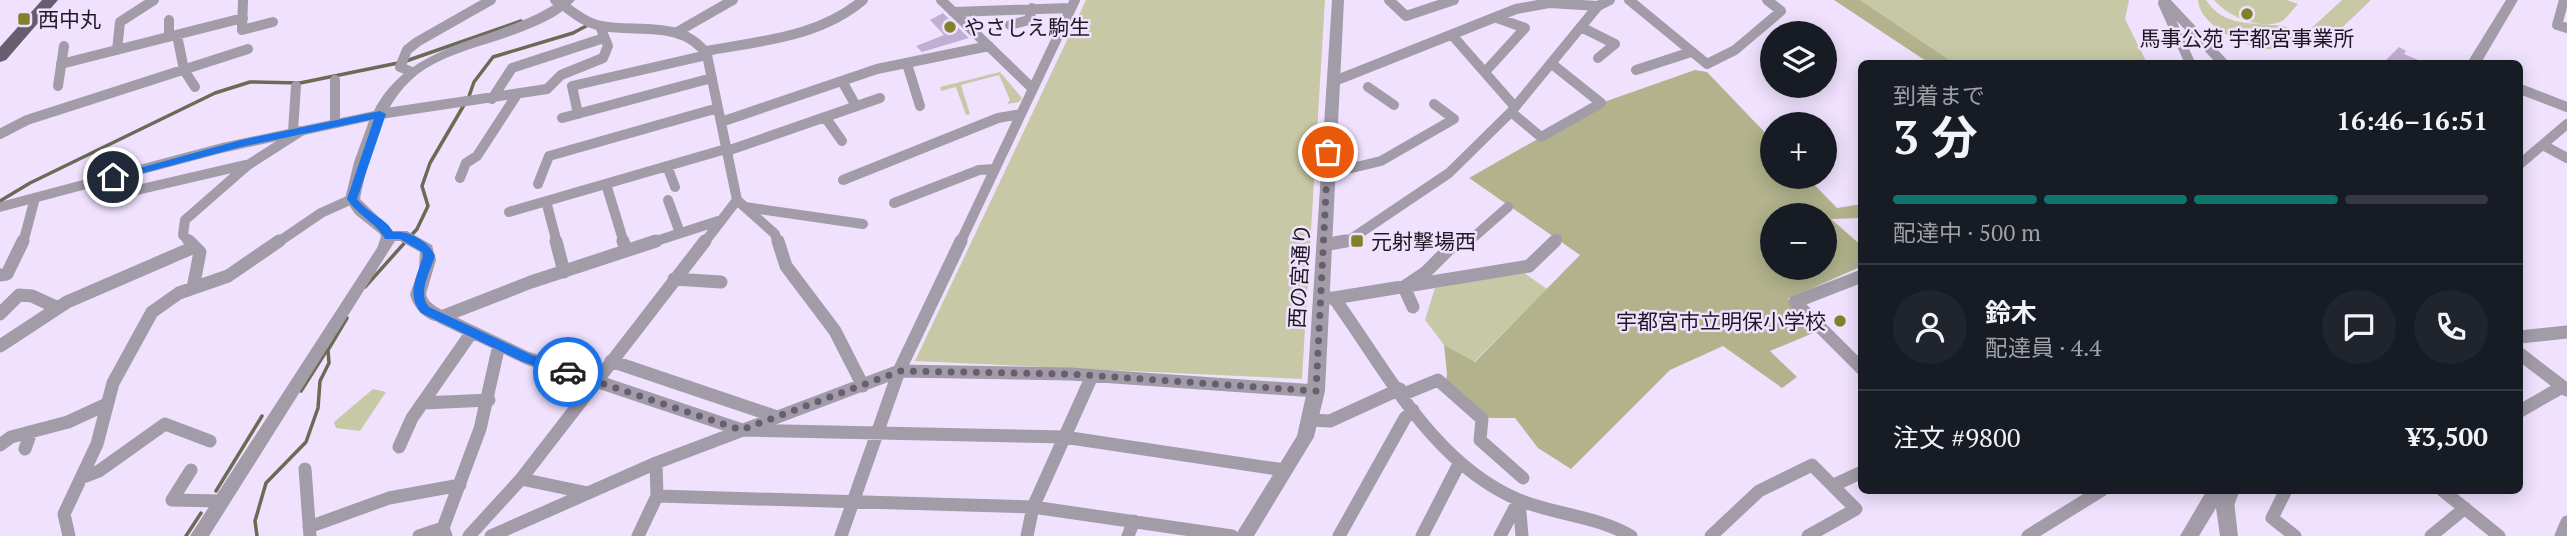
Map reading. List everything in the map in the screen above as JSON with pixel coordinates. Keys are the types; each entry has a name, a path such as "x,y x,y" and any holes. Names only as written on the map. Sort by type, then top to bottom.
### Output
{"main road":[{"path":"0,57 50,0"}],"street":[{"path":"117,50 120,22 154,0"},
{"path":"243,0 242,30 273,22"},
{"path":"65,532 64,514 97,444 113,383 152,312 166,299 228,276 321,213 352,199 380,114 417,41 491,0"},
{"path":"677,32 733,0"},
{"path":"578,114 572,86 781,36 852,13 863,0"},
{"path":"941,0 1033,89"},
{"name":"西の宮通り","path":"1244,536 1305,437 1311,420 1328,298 1323,245 1338,0"},
{"path":"1390,0 1406,16 1454,0"},
{"path":"1323,245 1348,241 1449,173 1513,109 1583,28 1598,6 1610,0"},
{"path":"1629,0 1707,64 1735,50 1781,11 1767,0"},
{"path":"2163,0 2189,60"},
{"path":"2163,0 2220,60"},
{"path":"2476,60 2512,0"},
{"path":"2564,0 2557,25 2567,28"},
{"path":"405,65 423,65 546,16 562,1 600,26 677,32 701,43 706,53 741,204 775,234 786,266 835,331 863,386"},
{"path":"1332,82 1533,5 1579,2 1598,6"},
{"path":"953,12 1073,4"},
{"path":"841,536 875,432 900,371 1073,4"},
{"path":"1010,24 1029,20 1032,8"},
{"path":"61,64 243,18"},
{"path":"1485,72 1525,28 1497,18"},
{"path":"169,20 184,70 195,87"},
{"path":"0,207 335,122 516,96 547,89 561,75 603,58 608,46 600,26"},
{"path":"1583,28 1615,44 1598,58"},
{"path":"1452,35 1513,109 1541,137 1601,103 1552,64"},
{"path":"492,99 512,68 604,38"},
{"path":"58,86 64,46"},
{"path":"721,122 877,69 989,47"},
{"path":"0,134 27,120 248,49"},
{"path":"1636,70 1691,52"},
{"path":"906,64 919,106"},
{"path":"562,118 712,78"},
{"path":"335,80 335,122"},
{"path":"842,81 856,106"},
{"path":"296,86 299,130"},
{"path":"1368,87 1394,105"},
{"path":"2523,90 2567,107"},
{"path":"460,178 466,163 477,156 516,96"},
{"path":"509,212 727,150 880,98"},
{"path":"1327,174 1381,161 1454,119 1434,104"},
{"path":"538,184 549,156 718,108"},
{"path":"843,180 998,118 1021,114"},
{"path":"825,117 842,141"},
{"path":"2523,162 2567,124"},
{"path":"193,288 200,252 192,248 183,235 185,220 248,164 299,130"},
{"path":"2543,145 2567,158"},
{"path":"113,177 114,193 120,194 248,164"},
{"path":"667,166 675,187"},
{"path":"894,203 979,170 994,169"},
{"path":"606,184 626,251"},
{"path":"0,275 7,274 22,250 35,198"},
{"path":"199,536 384,249 389,236 384,226 364,215 352,199"},
{"path":"668,200 680,233"},
{"path":"546,201 564,272"},
{"path":"469,536 521,479 718,221 741,204 863,224"},
{"path":"1404,287 1425,273 1459,239 1467,243 1508,207"},
{"path":"441,317 564,272 718,221"},
{"path":"389,236 408,239 427,249 429,256 417,293 425,310 527,358 741,430 1064,437 1284,470"},
{"path":"1328,298 1529,266 1558,239"},
{"path":"0,346 58,307 192,248"},
{"path":"1858,278 1795,302 1858,365"},
{"path":"674,279 721,282"},
{"path":"1404,287 1412,307"},
{"path":"0,314 11,296 21,293 58,307"},
{"path":"1328,298 1402,391 1413,410 1459,464 1519,500 1616,527 1631,536"},
{"path":"2523,337 2567,331"},
{"path":"399,447 422,403 472,332"},
{"path":"419,536 445,532 489,401 499,345"},
{"path":"2523,356 2565,388 2523,409"},
{"path":"611,361 777,417"},
{"path":"491,536 656,463 900,371 1091,376 1316,391"},
{"path":"1027,536 1033,507 1091,376"},
{"path":"1311,420 1329,421 1402,391 1438,380 1482,419 1480,440 1522,478"},
{"path":"422,403 489,401"},
{"path":"0,445 10,437 68,422 107,404"},
{"path":"1339,536 1405,418 1413,410"},
{"path":"81,478 99,471 165,424 210,441"},
{"path":"25,449 31,432"},
{"path":"638,536 657,496 656,463"},
{"path":"1422,536 1459,464"},
{"path":"1711,536 1759,491 1812,465 1856,509 1808,536"},
{"path":"304,469 309,531 389,498 460,485"},
{"path":"191,471 172,500 222,501"},
{"path":"1834,485 1858,474"},
{"path":"521,479 588,493"},
{"path":"2028,536 2096,494"},
{"path":"2189,536 2220,494"},
{"path":"2220,494 2229,536"},
{"path":"2284,494 2272,518 2295,536"},
{"path":"2447,494 2499,536"},
{"path":"657,496 1033,507 1233,536"},
{"path":"1500,536 1519,500"},
{"path":"1519,500 1522,536"},
{"path":"2431,536 2465,508"},
{"path":"1128,536 1134,521"},
{"path":"2561,536 2567,522"}],"green space":[{"path":"1086,0 1325,0 1302,379 915,361"},
{"path":"1834,0 1860,0 1950,60 1924,60"},
{"path":"1860,0 2129,0 2125,19 2146,60 1950,60"},
{"path":"2198,0 2206,0 2213,9 2231,19 2283,26 2303,36 2279,49 2256,47 2217,28 2201,10"},
{"path":"2214,0 2287,0 2298,4 2282,21 2264,24 2236,16"},
{"path":"2342,0 2371,0 2326,43 2305,34"},
{"path":"1695,70 1707,72 1760,127 1760,189 1819,189 1832,203 1760,203 1760,280 1831,280 1788,299 1818,331 1770,351 1797,377 1782,388 1723,346 1670,370 1571,469 1538,448 1515,418 1489,418 1445,385 1447,374 1444,345 1475,362 1580,255 1469,178 1601,103"},
{"path":"1000,72 1022,98 1019,102 1007,104 1010,100 999,75 961,85 970,114 966,115 956,87 941,91 940,87"},
{"path":"1858,205 1858,218 1837,219 1837,208"},
{"path":"1837,224 1858,243 1858,268 1837,277"},
{"path":"1523,272 1547,289 1474,362 1444,345 1425,320 1435,288"},
{"path":"373,389 386,392 360,431 336,428 334,422"}],"building":[{"name":"やさしえ駒生","path":"943,13 969,38 922,52 916,46 944,35 930,20"},
{"path":"2399,47 2406,51 2404,54 2418,60 2386,60"}],"waterway":[{"path":"406,61 521,21"},
{"path":"468,99 474,82 493,57 573,33 588,25"},
{"path":"0,201 30,183 215,93 250,82 300,83 398,63"},
{"path":"365,287 417,229 428,206 422,186 430,163 464,105"},
{"path":"257,536 255,521 266,483 306,442 318,408 320,381 329,363 328,350 347,318"},
{"path":"301,391 327,350"},
{"path":"216,491 262,416"},
{"path":"186,536 201,513"}],"way so far":[{"path":"568,372 741,430 900,371 1070,374 1316,391 1328,152"}],"place":[{"name":"馬事公苑 宇都宮事業所","path":"2247,14"},
{"name":"西中丸","path":"24,19"},
{"name":"やさしえ駒生","path":"950,27"},
{"name":"元射撃場西","path":"1357,241"},
{"name":"宇都宮市立明保小学校","path":"1840,321"}],"route":[{"path":"113,177 241,143 380,114 357,176 352,199 356,208 364,215 384,226 389,236 402,235 427,249 429,256 417,293 419,302 425,310 527,358 568,372"}]}
